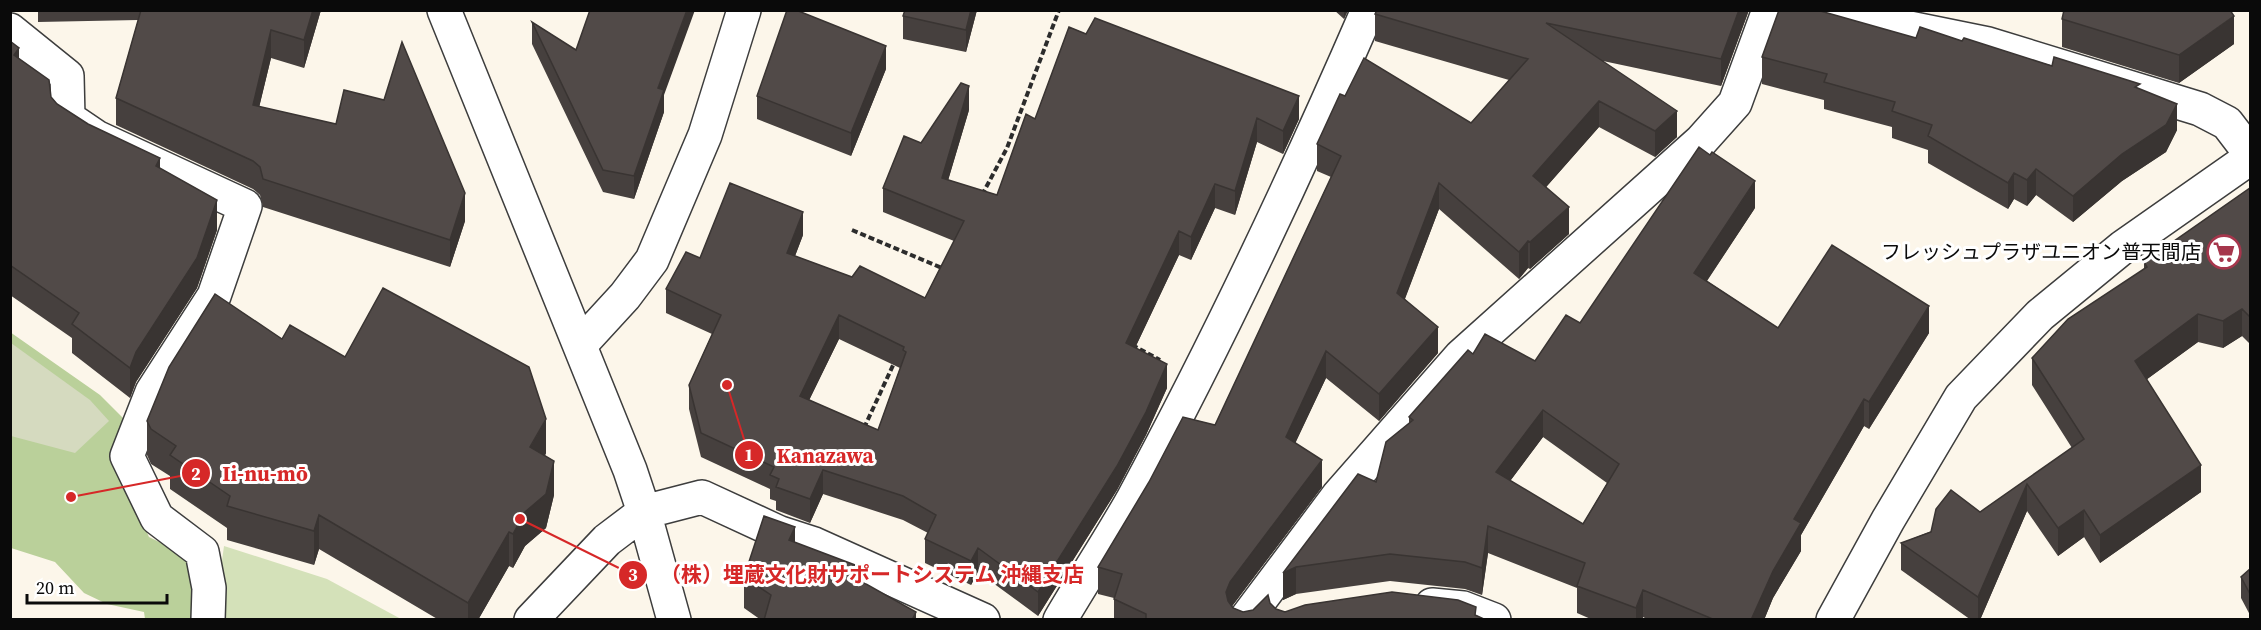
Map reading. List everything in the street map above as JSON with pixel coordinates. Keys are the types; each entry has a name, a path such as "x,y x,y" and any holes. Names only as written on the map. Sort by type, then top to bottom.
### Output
{"street":[{"path":"444,10 630,470 674,620"},
{"path":"580,345 625,296 652,260 705,135 744,10"},
{"path":"1060,620 1132,500 1198,372 1309,146 1368,10"},
{"path":"1245,620 1338,496 1461,356 1701,141 1736,103 1769,10"},
{"path":"1821,10 1988,44 2200,109 2227,123 2250,153"},
{"path":"10,30 67,76 68,118 96,137 245,206 214,296 152,392 127,456 157,518 202,552 209,588 208,620"},
{"path":"1833,620 1888,520 1961,397 2040,315 2123,247 2250,159"},
{"path":"531,620 607,540 644,512 702,497 780,532 814,544 974,618"},
{"path":"1404,601 1463,608 1494,620"}],"path":[{"path":"981,198 1007,148 1059,10"},
{"path":"852,230 942,268"},
{"path":"937,277 946,260"},
{"path":"1124,342 1161,360 1198,372"},
{"path":"864,429 898,355"}],"green space":[{"path":"10,332 100,395 124,419 113,457 149,537 190,557 195,619 145,619 144,612 107,604 84,593 55,562 11,548"},
{"path":"11,343 90,400 109,421 75,453 11,436"},
{"path":"224,546 327,579 401,619 218,620 216,604"}],"building":[{"path":"141,10 313,10 304,40 271,30 253,105 336,124 344,90 384,100 402,42 465,193 450,240 263,179 260,167 253,161 116,98"},
{"path":"590,10 687,10 658,88 664,90 634,176 603,170 532,22 576,50"},
{"path":"787,10 796,10 886,46 851,133 757,96"},
{"path":"905,10 971,10 966,30 903,16"},
{"path":"1377,10 1739,10 1721,59 1546,23 1677,111 1655,131 1599,101 1533,176 1569,207 1530,242 1528,241 1519,252 1439,183 1397,293 1438,327 1379,394 1326,351 1286,437 1322,460 1230,582 1226,592 1233,608 1243,612 1253,610 1268,595 1270,603 1276,609 1285,612 1305,605 1392,592 1458,600 1476,607 1475,615 1486,620 1146,620 1146,614 1114,599 1122,574 1098,567 1149,482 1183,417 1215,425 1341,156 1317,144 1340,94 1345,96 1364,58 1471,123 1528,59 1375,14"},
{"path":"1779,10 1817,10 1916,38 1920,27 1962,41 1964,38 2052,66 2054,57 2140,84 2135,87 2177,104 2166,125 2122,154 2073,196 2036,169 2027,180 2014,173 2008,183 1928,136 1932,125 1892,111 1895,102 1824,82 1827,74 1762,57"},
{"path":"2064,10 2230,10 2234,16 2179,55 2062,19"},
{"path":"1095,18 1299,96 1283,131 1257,118 1235,191 1215,184 1191,237 1179,231 1126,343 1167,364 1146,412 1117,466 1038,592 978,548 971,561 925,539 936,515 903,496 823,470 810,499 776,487 779,479 770,475 774,467 701,433 689,385 721,315 666,289 686,252 700,258 730,183 803,212 787,253 852,277 860,266 925,298 964,221 883,188 904,136 921,143 961,83 969,86 942,178 997,195 1026,114 1035,119 1069,27 1086,34","holes":["839,315 904,347 903,350 906,352 878,430 800,396"]},
{"path":"10,41 19,48 14,55 49,80 51,97 57,104 88,124 160,158 156,166 217,200 197,258 136,352 130,368 72,324 79,313 10,265"},
{"path":"1699,147 1710,155 1712,152 1755,181 1694,273 1778,328 1832,245 1929,306 1869,402 1864,399 1794,519 1801,523 1773,571 1751,620 1715,620 1643,590 1636,608 1577,586 1585,563 1488,526 1482,568 1465,562 1390,554 1296,567 1283,573 1358,474 1376,482 1386,442 1413,420 1409,417 1468,350 1473,354 1485,334 1535,361 1566,315 1580,323","holes":["1543,410 1619,464 1583,524 1496,472"]},
{"path":"2250,188 2250,317 2242,309 2223,321 2198,314 2135,361 2201,465 2100,535 2084,510 2058,528 2027,484 1978,597 1901,543 1931,532 1936,509 1951,490 1980,512 2084,439 2032,358 2068,319 2147,267 2144,262"},
{"path":"383,288 529,367 546,419 530,447 554,461 546,494 525,512 513,534 509,532 468,603 319,515 314,531 227,506 230,496 170,455 176,446 151,429 147,421 169,367 215,294 282,339 290,325 345,357"},
{"path":"764,516 795,527 789,540 855,565 850,575 916,612 912,620 764,620 771,595 744,577"},
{"path":"2250,569 2250,594 2241,577"}],"place":[{"name":"フレッシュプラザユニオン普天間店","path":"2224,252"},
{"name":"Kanazawa","path":"727,385"},
{"name":"Ii-nu-mō","path":"71,497"},
{"name":"（株）埋蔵文化財サポートシステム 沖縄支店","path":"520,519"}]}
